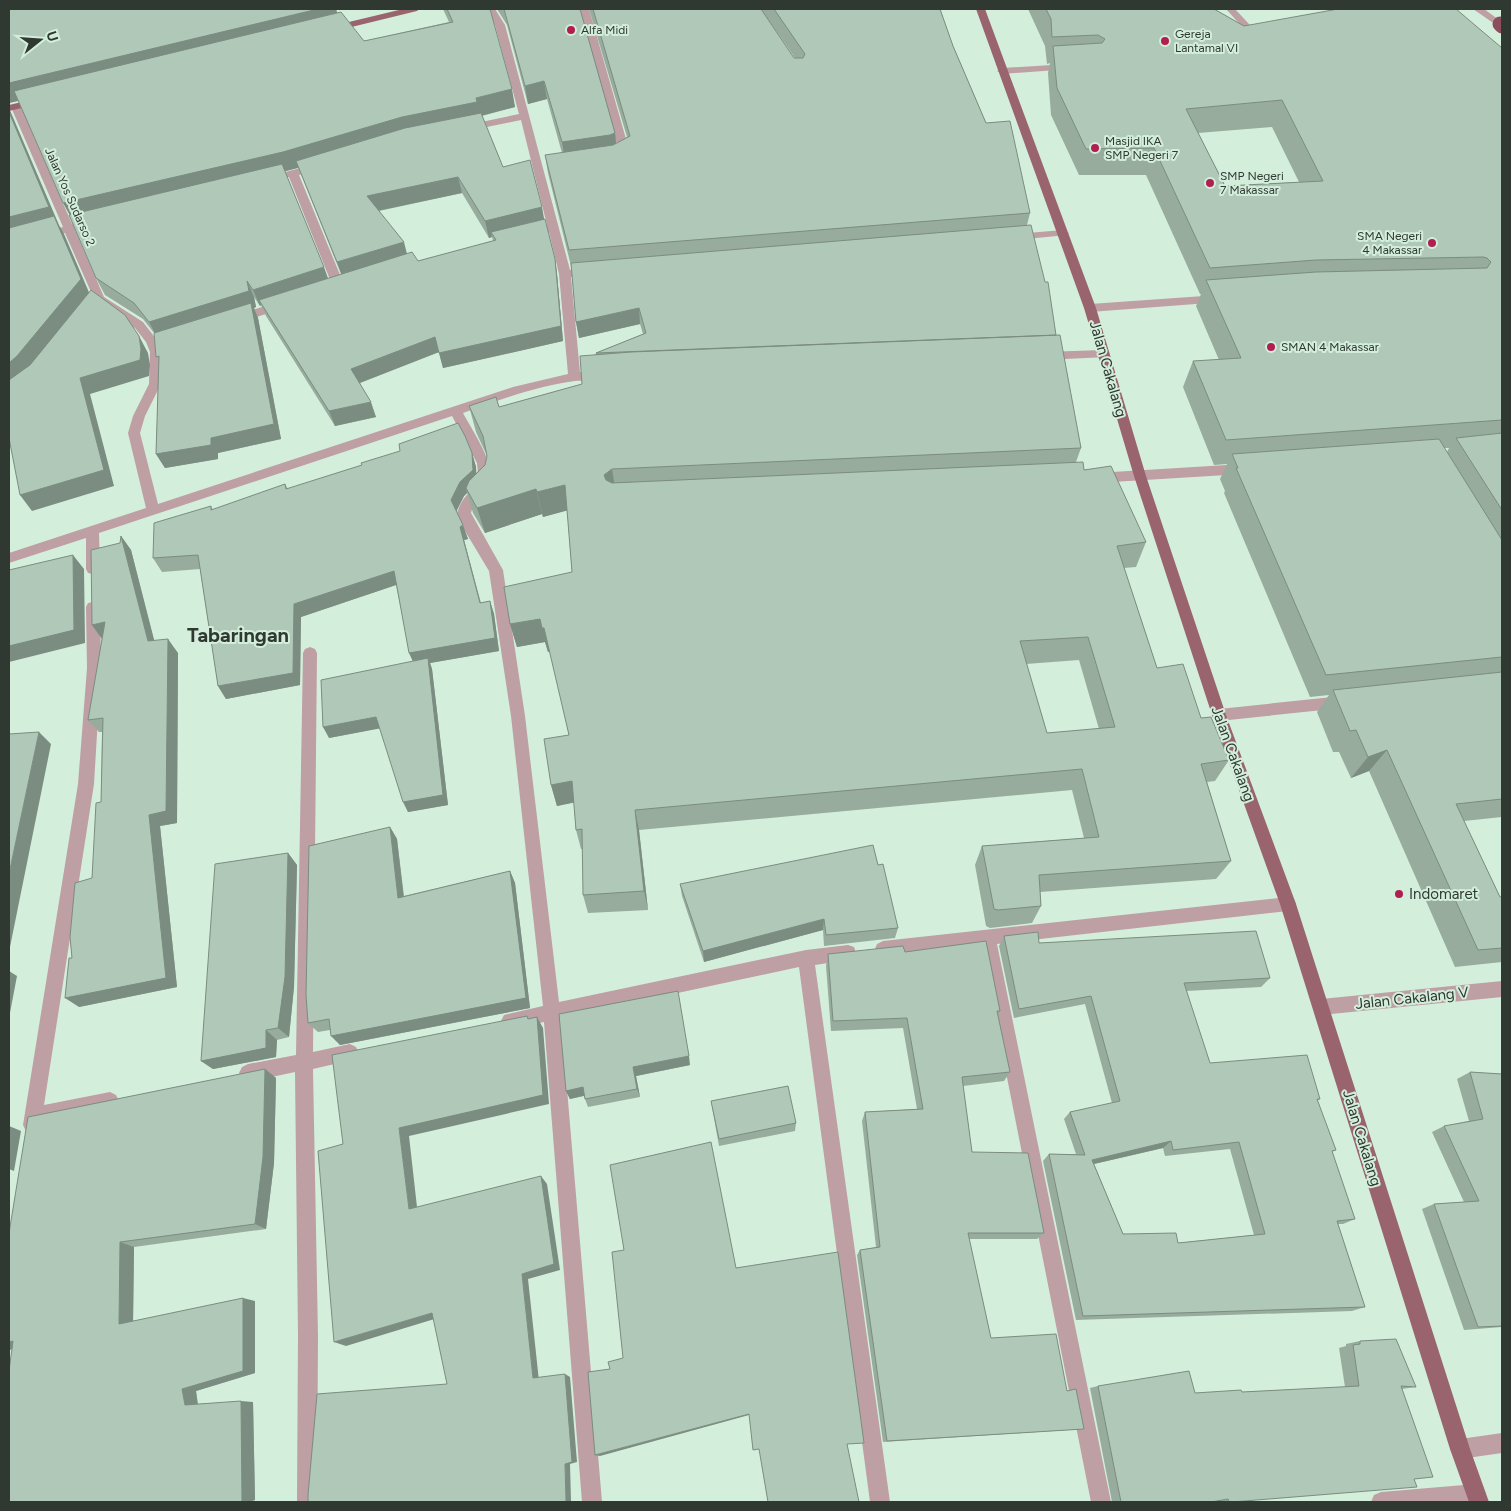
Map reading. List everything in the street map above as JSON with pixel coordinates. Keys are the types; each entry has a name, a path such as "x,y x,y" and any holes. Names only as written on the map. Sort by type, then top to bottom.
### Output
{"main road":[{"path":"317,33 414,9"},
{"name":"Jalan Cakalang","path":"980,9 1090,308 1140,476 1219,716 1288,904 1477,1498"},
{"path":"12,108 45,100"}],"street":[{"path":"491,9 500,25 525,116 544,169 554,227 565,274 574,377"},
{"path":"584,9 625,153 606,160"},
{"path":"1230,9 1260,42 1270,40"},
{"path":"1478,9 1502,25"},
{"path":"1002,71 1082,66"},
{"name":"Jalan Yos Sudarso 2","path":"12,108 67,228 96,302 138,322 154,345"},
{"path":"456,130 525,116"},
{"path":"257,182 293,174 331,162"},
{"path":"293,174 338,287"},
{"path":"9,244 106,219"},
{"path":"515,237 554,227"},
{"path":"1003,238 1063,233"},
{"path":"565,274 605,271"},
{"path":"1090,308 1226,298"},
{"path":"230,321 293,301"},
{"path":"153,510 134,432 136,421 155,386 157,355 154,345 168,341"},
{"path":"1033,357 1103,354"},
{"path":"9,558 517,390 574,377 614,374"},
{"path":"455,410 483,463 485,487 474,495 466,505 464,513 470,527 496,570 518,716 552,1013 592,1502"},
{"path":"1080,479 1259,468"},
{"path":"29,1144 86,784 94,668 92,531"},
{"path":"307,1502 308,1336 304,1062 310,653"},
{"path":"1219,716 1356,700"},
{"path":"495,1024 806,958 987,936 1288,904"},
{"path":"987,936 1101,1502"},
{"path":"806,958 880,1502"},
{"name":"Jalan Cakalang V","path":"1321,1007 1502,989"},
{"path":"236,1076 371,1049"},
{"path":"33,1116 130,1097"},
{"path":"1460,1448 1502,1443"},
{"path":"1381,1502 1477,1498"}],"building":[{"path":"9,9 318,9 9,83"},
{"path":"447,9 490,9 512,89 476,98 477,102 402,117 283,152 63,203 14,91 341,12 364,41 453,22"},
{"path":"504,9 580,9 615,133 562,142 544,81 525,86"},
{"path":"593,9 761,9 794,58 803,58 805,54 774,9 940,9 953,46 986,123 1010,121 1030,213 569,250 545,155 613,145 630,136"},
{"path":"1046,9 1214,9 1244,26 1338,9 1456,9 1502,48 1502,420 1226,440 1193,361 1241,358 1206,280 1316,272 1487,268 1491,262 1483,257 1316,260 1210,268 1154,148 1086,149 1057,88 1053,46 1102,43 1105,39 1098,35 1052,37 1051,19","holes":["1282,100 1323,181 1225,186 1186,109"]},
{"path":"9,112 49,207 9,217"},
{"path":"481,113 503,167 530,160 542,207 485,221 458,177 367,196 404,242 337,262 296,161 405,128"},
{"path":"282,164 324,267 253,290 247,281 249,291 149,322 134,303 96,278 69,215"},
{"path":"54,216 81,279 17,356 9,363 9,228"},
{"path":"545,219 555,259 561,326 439,353 435,337 351,369 371,402 329,411 259,300 412,252 418,261 496,240 491,232"},
{"path":"1031,225 1045,282 1048,282 1056,335 596,353 646,333 639,308 576,322 571,263"},
{"path":"91,290 125,315 139,336 141,349 140,360 80,378 104,470 20,495 9,438 9,380 30,365"},
{"path":"251,303 274,424 211,438 211,445 156,454 159,356 156,357 154,333"},
{"path":"1060,335 1081,448 612,469 604,475 606,480 612,483 1083,462 1084,470 1111,466 1146,542 1117,546 1157,668 1183,664 1201,718 1211,717 1229,760 1201,764 1231,861 1039,875 1041,906 994,909 982,846 1099,837 1082,769 635,810 644,891 583,895 582,829 576,830 572,781 551,785 544,739 569,735 544,628 542,628 540,619 510,624 504,587 572,572 565,485 537,492 536,489 477,508 466,488 469,481 485,465 487,456 483,436 469,406 496,397 499,407 582,384 580,356 631,352","holes":["1088,637 1115,727 1047,733 1020,641"]},
{"path":"458,423 472,453 473,470 460,482 451,500 463,525 460,527 480,603 490,601 495,638 409,653 394,571 294,604 293,673 218,686 198,555 153,558 154,523 211,506 211,510 285,484 286,489 362,465 361,463 400,451 399,444"},
{"path":"1502,433 1502,510 1456,438"},
{"path":"1439,439 1502,540 1502,657 1326,675 1236,468 1238,468 1232,454"},
{"path":"121,536 148,641 168,639 166,811 149,815 166,978 65,998 69,958 72,958 70,937 75,883 92,878 96,803 101,802 103,718 88,720 105,622 92,625 91,550 120,543"},
{"path":"73,555 74,630 9,646 9,570"},
{"path":"428,658 443,795 403,802 376,717 323,727 321,680"},
{"path":"1502,672 1502,799 1456,804 1500,897 1502,897 1502,948 1478,950 1387,750 1368,757 1356,730 1350,731 1333,690"},
{"path":"39,732 9,874 9,734"},
{"path":"390,827 398,898 510,871 526,998 331,1036 329,1019 308,1023 306,995 309,846"},
{"path":"873,845 878,865 883,864 898,928 826,935 824,919 703,951 680,884"},
{"path":"288,853 285,977 278,1028 266,1030 266,1048 201,1061 215,864"},
{"path":"1256,931 1270,978 1184,983 1210,1063 1307,1055 1320,1099 1317,1099 1336,1150 1332,1151 1355,1219 1337,1221 1365,1307 1083,1316 1049,1154 1085,1155 1070,1112 1120,1101 1091,996 1019,1009 1004,936 1038,932 1039,943","holes":["1171,1141 1173,1150 1239,1142 1265,1234 1178,1243 1176,1233 1123,1234 1092,1160"]},
{"path":"986,941 1000,1011 997,1011 1010,1072 962,1077 972,1152 1028,1153 1044,1233 968,1233 991,1338 1056,1334 1067,1391 1076,1389 1084,1429 887,1441 860,1250 880,1247 865,1112 923,1109 907,1018 833,1021 828,954 903,946 905,952"},
{"path":"678,991 689,1056 633,1067 637,1089 585,1099 583,1087 566,1091 559,1014"},
{"path":"527,1016 528,1019 537,1017 543,1095 399,1128 409,1209 541,1176 554,1264 522,1274 533,1378 565,1374 572,1462 565,1464 566,1502 308,1502 317,1394 447,1384 432,1313 334,1342 318,1151 343,1144 332,1055"},
{"path":"265,1069 263,1157 255,1224 120,1242 119,1324 243,1298 243,1371 182,1389 185,1405 241,1401 242,1501 9,1502 9,1371 13,1341 9,1342 9,1233 28,1117"},
{"path":"1470,1072 1502,1074 1502,1326 1478,1327 1434,1204 1479,1201 1444,1126 1483,1119"},
{"path":"788,1086 796,1123 719,1139 711,1101"},
{"path":"711,1142 736,1268 838,1252 864,1443 847,1444 859,1502 768,1502 759,1449 753,1450 749,1414 595,1455 588,1372 610,1369 608,1362 623,1358 612,1252 624,1250 610,1165"},
{"path":"1396,1339 1416,1387 1401,1386 1433,1477 1414,1479 1417,1487 1232,1502 1229,1502 1228,1499 1211,1502 1121,1502 1098,1386 1189,1371 1195,1393 1359,1386 1353,1345 1360,1344 1360,1341"}],"place":[{"name":"Alfa Midi","path":"571,30"},
{"name":"Gereja Lantamal VI","path":"1165,41"},
{"name":"Masjid IKA SMP Negeri 7","path":"1095,148"},
{"name":"SMP Negeri 7 Makassar","path":"1210,183"},
{"name":"SMA Negeri 4 Makassar","path":"1432,243"},
{"name":"SMAN 4 Makassar","path":"1271,347"},
{"name":"Indomaret","path":"1399,894"}],"district":[{"name":"Tabaringan","path":"238,635"}]}
